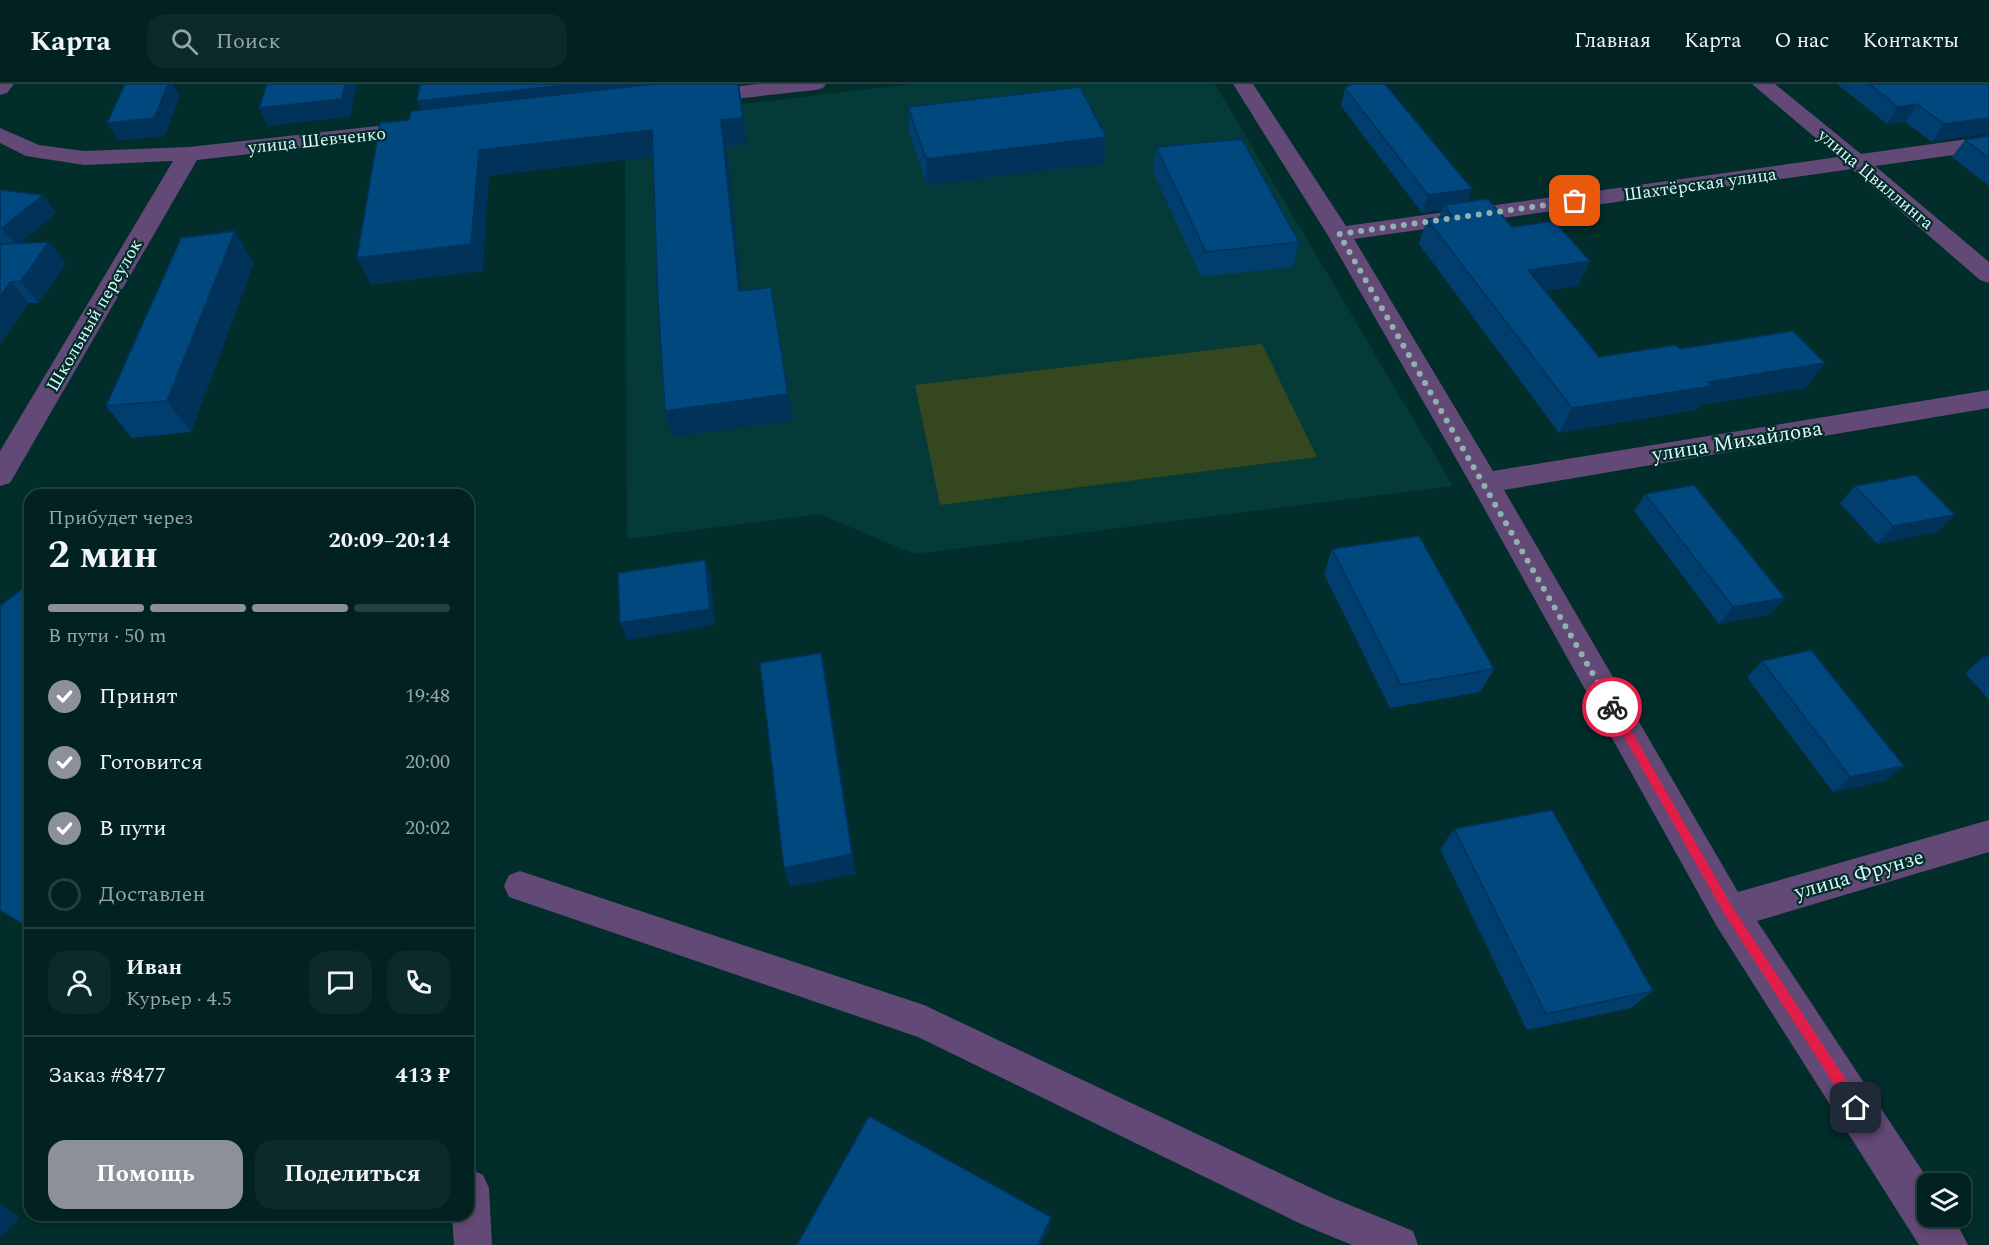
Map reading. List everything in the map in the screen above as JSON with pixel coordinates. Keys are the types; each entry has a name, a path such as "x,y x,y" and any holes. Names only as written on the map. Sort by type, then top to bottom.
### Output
{"street":[{"path":"681,99 816,84"},
{"path":"1243,84 1339,234 1485,483 1729,912 1945,1245"},
{"name":"улица Цвиллинга","path":"1762,84 1989,275"},
{"name":"улица Шевченко","path":"0,135 33,152 84,158 189,154 447,125"},
{"name":"Шахтёрская улица","path":"1339,234 1989,143"},
{"name":"Школьный переулок","path":"0,476 189,154"},
{"name":"улица Михайлова","path":"1485,483 1989,399"},
{"name":"улица Фрунзе","path":"1729,912 1989,836"}],"lane":[{"path":"520,886 924,1022 1315,1210 1399,1245"},
{"path":"472,1221 473,1245"}],"shaded area":[{"path":"910,84 1215,84 1453,486 914,554 819,514 627,539 625,118"}],"green space":[{"path":"1262,344 1317,457 940,505 915,385"}],"building":[{"path":"125,84 168,84 154,118 107,123"},
{"path":"267,84 345,84 342,99 259,108"},
{"path":"420,84 576,84 417,101"},
{"path":"654,84 738,84 743,118 721,120 739,291 771,287 788,394 665,411 658,302 652,130 479,150 471,244 357,258 380,123 409,120 411,111"},
{"path":"1351,84 1385,84 1472,189 1428,195 1345,88"},
{"path":"1869,84 1989,84 1989,118 1944,124 1917,104 1898,107"},
{"path":"1080,87 1106,137 926,159 908,107"},
{"path":"1989,136 1989,158 1965,140"},
{"path":"1242,139 1299,242 1206,252 1156,147"},
{"path":"0,190 43,195 0,228"},
{"path":"1488,199 1512,227 1554,221 1590,261 1528,270 1599,357 1676,345 1680,349 1793,331 1825,363 1708,382 1712,386 1572,408 1427,219 1452,216 1444,205"},
{"path":"235,231 167,401 106,406 181,238"},
{"path":"49,242 21,281 11,282 0,296 0,244"},
{"path":"1916,475 1955,515 1893,526 1855,486"},
{"path":"1694,485 1785,598 1733,607 1645,494"},
{"path":"1419,536 1494,669 1401,685 1332,549"},
{"path":"705,560 710,609 620,623 618,573"},
{"path":"24,588 24,925 0,910 0,606"},
{"path":"1811,650 1904,766 1850,777 1762,661"},
{"path":"821,653 852,854 784,868 760,663"},
{"path":"1552,810 1653,991 1546,1014 1454,829"},
{"path":"869,1116 1051,1217 1038,1245 797,1245"}],"way so far":[{"path":"1575,201 1339,234 1485,483 1612,707"}],"route":[{"path":"1612,707 1729,912 1856,1108"}]}
